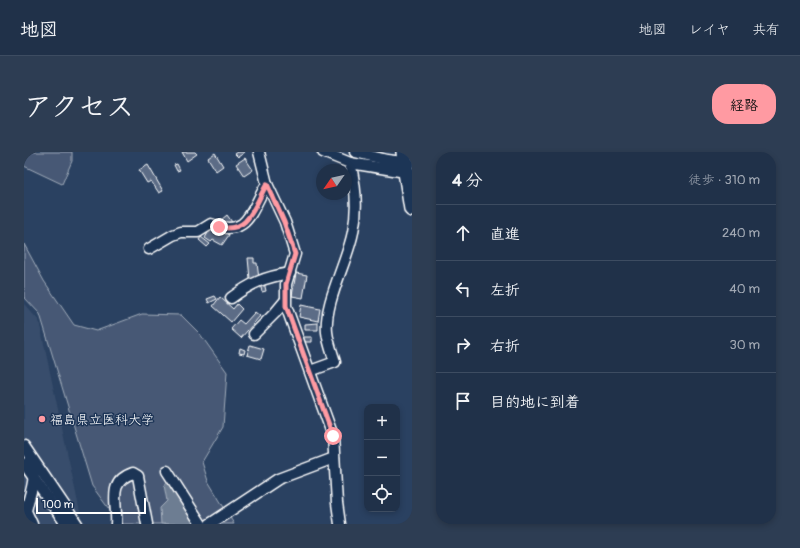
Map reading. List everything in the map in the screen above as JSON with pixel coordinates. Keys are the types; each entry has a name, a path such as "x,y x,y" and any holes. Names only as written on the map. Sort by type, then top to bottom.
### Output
{"highway":[{"path":"408,165 412,209"}],"street":[{"path":"259,152 267,184 284,222 295,254 286,284 286,306 333,436 337,503 340,524"},
{"path":"323,152 350,163 408,165"},
{"path":"355,152 408,165"},
{"path":"310,371 335,362 327,332 328,311 353,233 356,197 350,163"},
{"path":"149,249 173,235 181,232 198,232 211,224 227,229 241,225 252,214 267,184"},
{"path":"231,298 244,288 256,282 271,276 290,273"},
{"path":"254,334 286,300"},
{"path":"24,446 77,524"},
{"path":"24,451 32,464 26,511 32,524"},
{"path":"210,524 278,479 334,458"},
{"path":"24,464 30,476 65,522"},
{"path":"167,471 201,524"},
{"path":"116,524 114,493 118,482 124,476 133,473 138,476 147,524"},
{"path":"30,476 46,479"},
{"path":"28,500 41,494 58,518 65,522"}],"shaded area":[{"path":"24,152 72,152 72,161 62,184 24,166"},
{"path":"24,244 44,281 74,325 96,331 142,314 181,315 200,334 227,372 223,427 202,462 208,481 234,524 120,524 92,486 40,314 24,297"},
{"name":"福島県立医科大学","path":"24,304 39,321 81,517 86,524 24,524"},
{"path":"168,482 196,524 161,524 160,508 167,501 164,485"}],"building":[{"path":"182,152 195,152 197,154 187,161"},
{"path":"238,152 244,153 238,157 235,154"},
{"path":"215,153 223,166 216,171 208,158"},
{"path":"245,158 253,170 244,176 236,164"},
{"path":"177,164 180,170 177,171 174,165"},
{"path":"148,165 163,191 159,193 151,181 147,183 139,170"},
{"path":"227,215 232,222 226,226 221,220"},
{"path":"210,229 220,235 222,231 229,235 222,245 213,240 211,242 205,238"},
{"path":"201,237 210,244 207,247 199,240"},
{"path":"248,258 254,258 254,263 257,263 259,279 250,279"},
{"path":"296,273 307,275 303,298 292,296"},
{"path":"264,282 266,291 262,292 260,283"},
{"path":"215,296 217,299 209,303 207,299"},
{"path":"220,297 233,309 237,304 242,309 231,322 213,306"},
{"path":"301,305 320,309 318,321 299,317"},
{"path":"255,312 260,316 241,338 231,329 239,320 244,324"},
{"path":"318,323 318,330 305,330 305,324"},
{"path":"303,337 312,337 312,342 304,342"},
{"path":"250,345 264,349 261,359 247,355"},
{"path":"240,348 245,350 244,354 239,353"}],"place":[{"name":"福島県立医科大学","path":"42,419"}],"route":[{"path":"219,227 227,229 236,227 247,220 252,214 267,184 284,222 295,254 286,284 286,306 333,436"}]}
